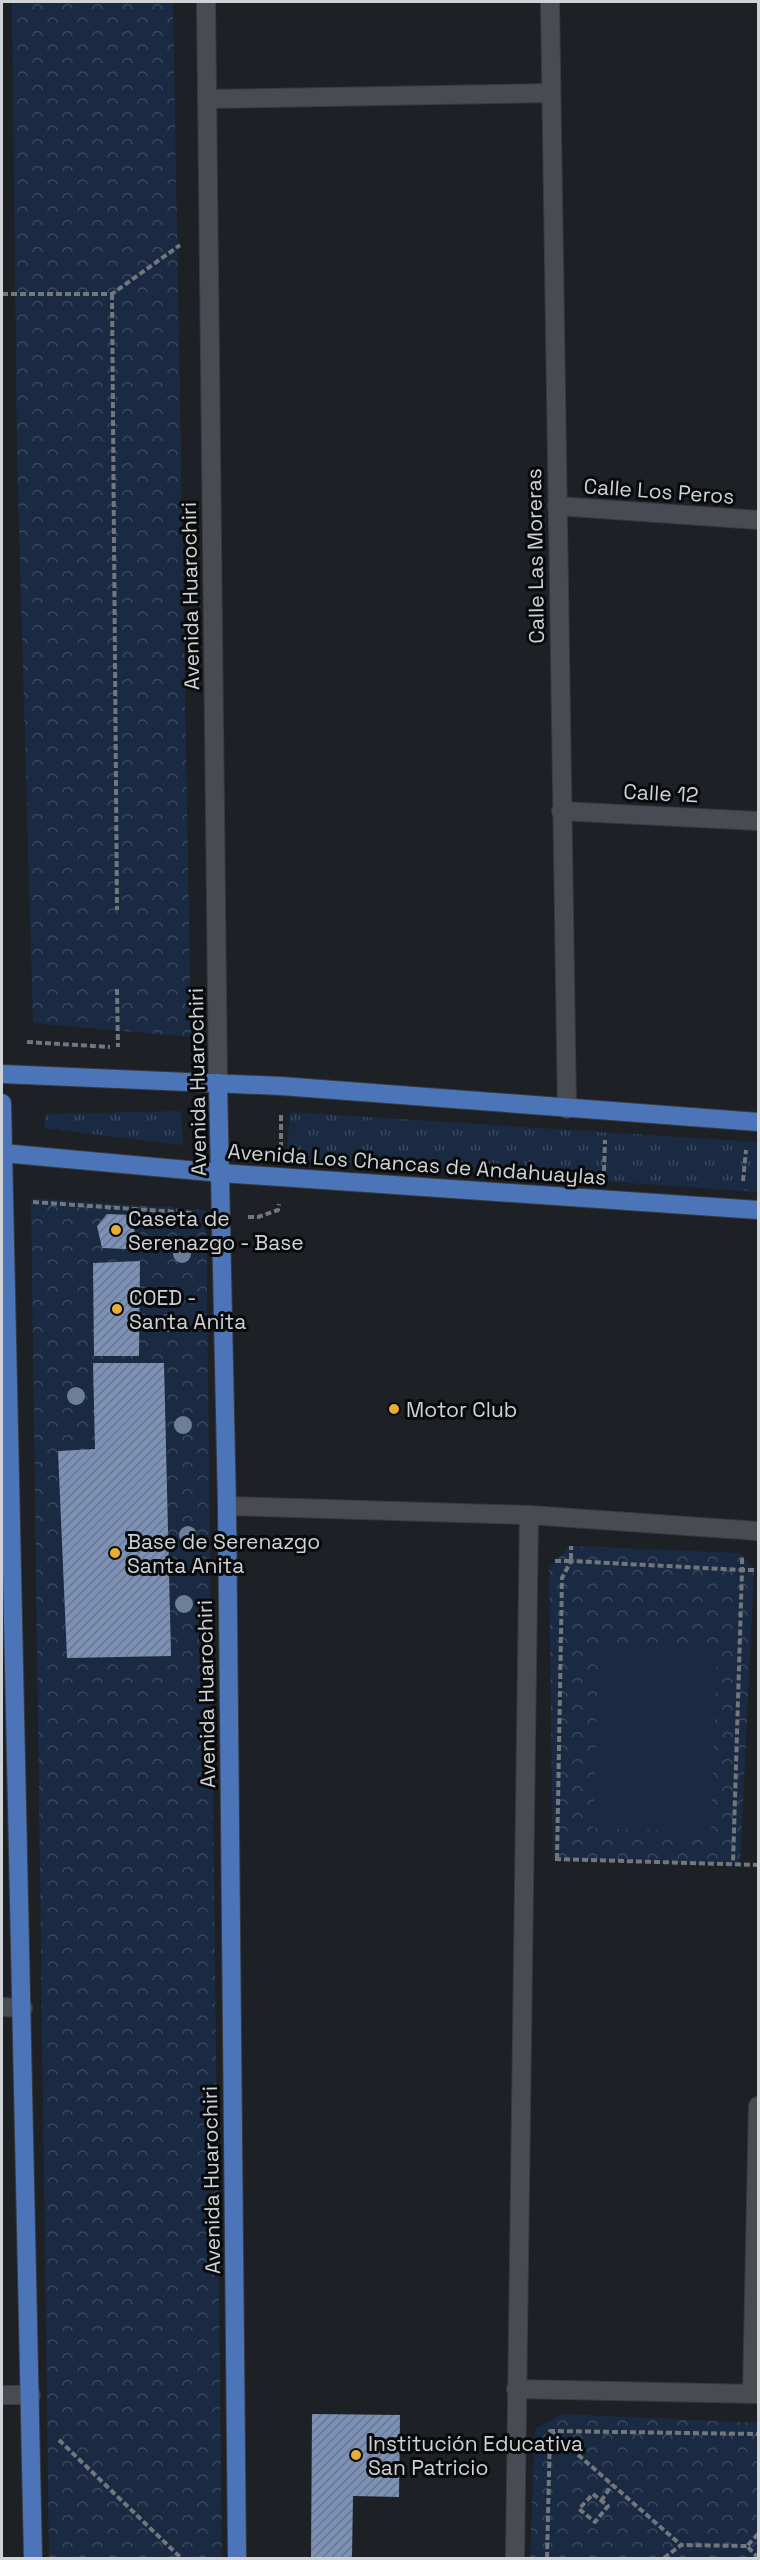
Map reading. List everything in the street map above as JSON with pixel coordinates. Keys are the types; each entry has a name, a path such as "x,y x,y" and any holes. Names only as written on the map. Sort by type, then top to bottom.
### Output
{"main road":[{"path":"2,1074 218,1083 754,1122"},
{"name":"Avenida Huarochiri","path":"218,1083 227,1506 237,2559"},
{"path":"2,1103 33,2559"},
{"name":"Avenida Los Chancas de Andahuaylas","path":"3,1153 221,1173 750,1209"}],"street":[{"name":"Avenida Huarochiri","path":"206,2 218,1083"},
{"name":"Calle Las Moreras","path":"549,2 567,1109"},
{"path":"207,99 551,93"},
{"name":"Calle Los Peros","path":"557,506 759,520"},
{"name":"Calle 12","path":"561,811 759,821"},
{"path":"227,1506 529,1515 759,1531"},
{"path":"515,2559 529,1515"},
{"path":"2,2007 23,2008"},
{"path":"516,2389 755,2394 759,2106"},
{"path":"2,2395 31,2395"}],"path":[{"path":"2,294 112,294 176,247 208,228"},
{"path":"112,294 117,910"},
{"path":"117,989 118,1047"},
{"path":"27,1042 129,1048"},
{"path":"602,1199 607,1112"},
{"path":"281,1113 281,1161"},
{"path":"750,1209 754,1122"},
{"path":"258,1217 278,1210 280,1196"},
{"path":"33,1202 204,1214"},
{"path":"571,1518 571,1561 562,1578 557,1859 759,1865"},
{"path":"529,1560 742,1570 733,1863"},
{"path":"550,2431 759,2434"},
{"path":"550,2431 681,2545 747,2546 759,2558"},
{"path":"547,2559 550,2431"},
{"path":"58,2439 181,2559"},
{"path":"601,2500 612,2486"},
{"path":"593,2494 601,2500 608,2506 595,2522 579,2509 593,2494"},
{"path":"747,2546 759,2534"},
{"path":"664,2559 681,2545"}],"green space":[{"path":"12,2 173,2 191,1037 33,1023 17,454"},
{"path":"181,1111 183,1145 44,1128 45,1114"},
{"path":"290,1112 758,1142 758,1192 286,1159"},
{"path":"31,1198 206,1210 222,2558 49,2558"},
{"path":"570,1546 740,1553 754,1570 740,1865 553,1860 549,1568"},
{"path":"599,1643 717,1648 711,1832 593,1828"},
{"path":"563,2414 758,2423 758,2558 530,2558 535,2429"}],"building":[{"name":"Caseta de Serenazgo - Base","path":"107,1214 131,1215 135,1234 126,1249 102,1248 97,1226"},
{"name":"COED - Santa Anita","path":"140,1261 139,1356 94,1356 93,1263"},
{"name":"Base de Serenazgo Santa Anita","path":"93,1363 164,1363 171,1656 67,1658 58,1451 95,1449"},
{"name":"Institución Educativa San Patricio","path":"312,2414 400,2415 399,2497 353,2496 352,2558 311,2558"}],"place":[{"name":"Caseta de Serenazgo - Base","path":"116,1230"},
{"name":"COED - Santa Anita","path":"117,1309"},
{"name":"Motor Club","path":"394,1409"},
{"name":"Base de Serenazgo Santa Anita","path":"115,1553"},
{"name":"Institución Educativa San Patricio","path":"356,2455"}]}
